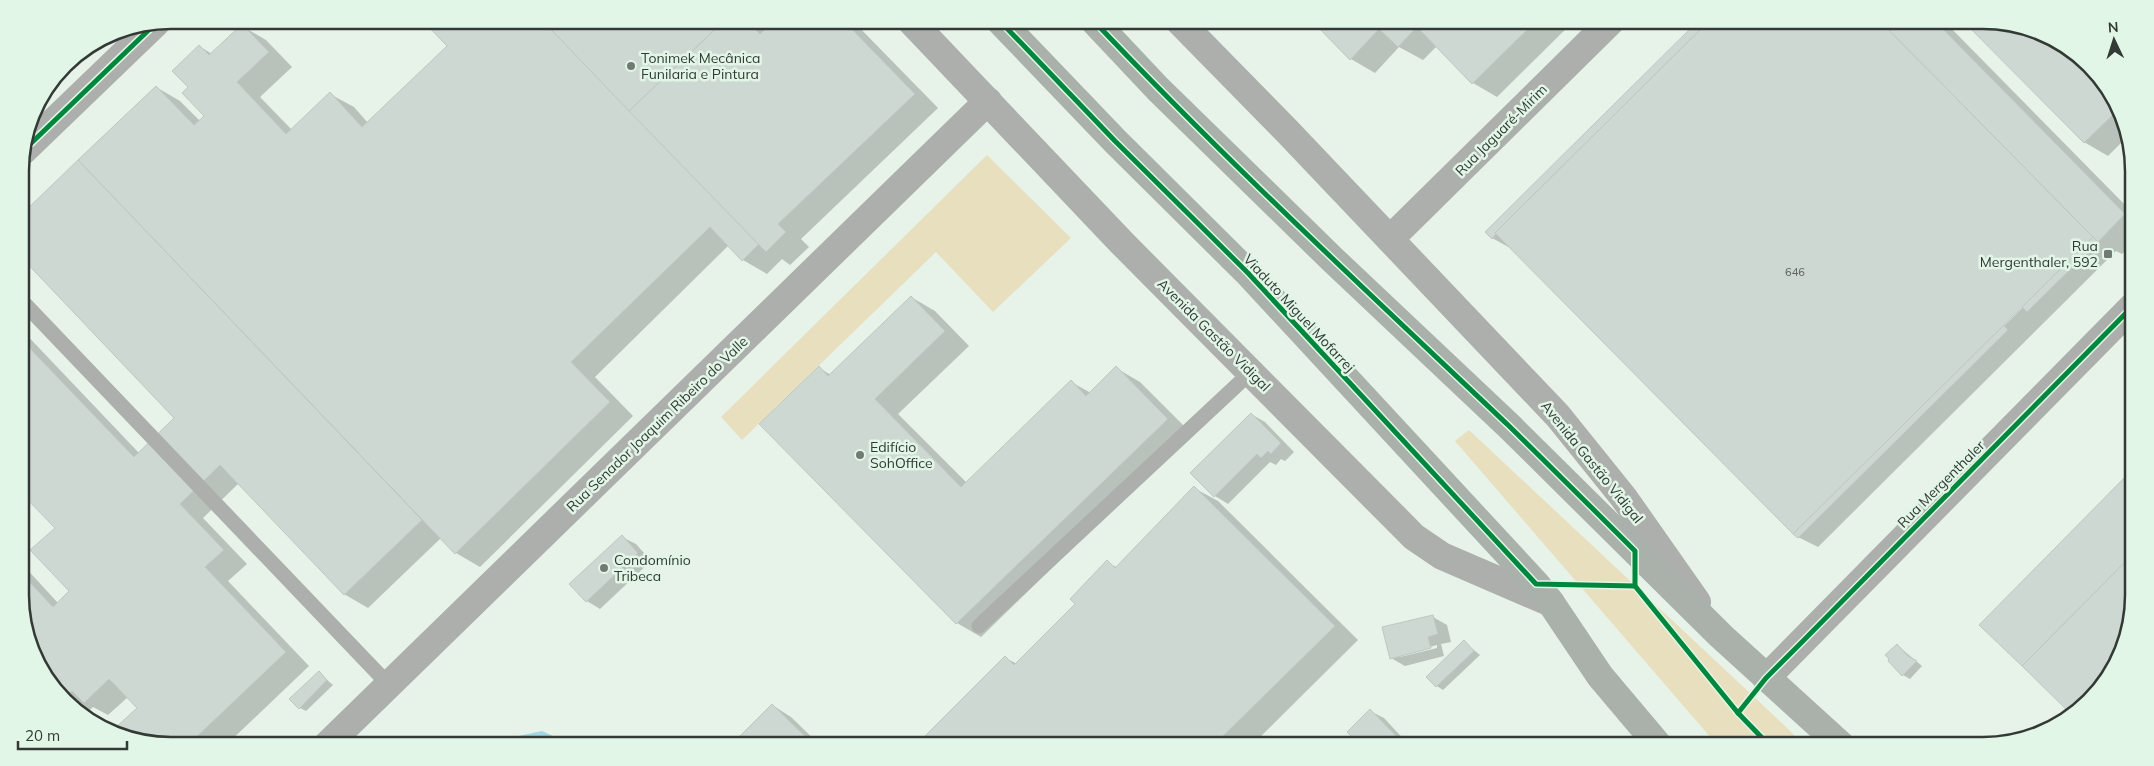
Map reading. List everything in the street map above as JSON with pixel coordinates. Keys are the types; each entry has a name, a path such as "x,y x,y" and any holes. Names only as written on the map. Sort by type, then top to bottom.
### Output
{"highway":[{"name":"Viaduto Miguel Mofarrej","path":"1008,29 1115,141 1248,273 1544,593"},
{"name":"Avenida Gastão Vidigal","path":"1102,29 1179,109 1332,259 1510,427 1721,636 1832,737"},
{"path":"1544,593 1600,676 1649,737"}],"street":[{"name":"Avenida Gastão Vidigal","path":"919,29 1063,182 1414,537 1442,556 1544,593"},
{"name":"Avenida Gastão Vidigal","path":"1187,29 1558,416 1624,498 1721,636"},
{"name":"Rua Jaguaré-Mirim","path":"1390,239 1603,29"},
{"path":"32,142 148,30"},
{"name":"Rua Senador Joaquim Ribeiro do Valle","path":"335,737 988,101"},
{"name":"Rua Mergenthaler","path":"1766,678 2125,314"}],"lane":[{"path":"29,308 389,685"},
{"path":"979,626 1251,372"}],"shaded area":[{"path":"987,155 1071,238 993,312 936,252 742,440 721,417"},
{"path":"1469,430 1796,737 1710,737 1455,441"}],"water":[{"path":"542,731 555,737 514,737"}],"building":[{"path":"237,29 247,29 269,52 237,82 286,134 330,92 362,127 447,46 431,29 551,29 759,244 742,261 710,227 571,362 610,402 455,554 78,160 156,86 194,125 204,116 182,93 188,87 172,71 199,45 209,55"},
{"name":"Tonimek Mecânica Funilaria e Pintura","path":"551,29 716,29 629,111"},
{"path":"716,29 755,29 760,34 765,29 852,29 915,94 778,224 786,232 766,252 629,111"},
{"path":"1320,29 1379,29 1350,60"},
{"path":"1379,29 1415,29 1398,47"},
{"path":"1419,29 1528,29 1472,84"},
{"path":"1690,29 1701,29 1495,233 1492,239 1485,232"},
{"path":"1701,29 1888,29 2093,237 1793,534 1495,233"},
{"path":"1888,29 1943,29 2125,214 2098,242"},
{"path":"1971,29 2011,31 2029,36 2054,48 2084,70 2096,84 2113,115 2084,143"},
{"path":"78,160 422,520 344,595 220,465 180,504 224,550 205,567 286,652 196,737 143,735 117,727 137,708 109,679 84,703 72,691 69,694 43,658 36,641 31,623 29,581 53,607 69,591 30,550 55,528 29,501 29,347 134,457 174,418 29,265 29,207"},
{"path":"2093,237 2098,242 2027,312 2022,307"},
{"name":"Edifício SohOffice","path":"911,296 945,331 875,399 961,487 1071,380 1086,396 1116,366 1168,419 956,624 759,424 819,366 828,376"},
{"path":"2004,325 2008,330 1798,538 1793,534"},
{"path":"1251,413 1281,443 1271,454 1268,451 1261,458 1257,454 1214,497 1190,473"},
{"path":"2125,477 2125,562 2022,666 1979,625"},
{"path":"1194,486 1335,626 1222,737 924,737 1005,656 1014,665 1075,604 1070,599 1107,560 1115,568"},
{"name":"Condomínio Tribeca","path":"622,535 638,553 586,602 569,584"},
{"path":"2125,562 2124,614 2118,641 2111,658 2084,696 2067,710 2022,666"},
{"path":"1433,615 1438,634 1428,637 1431,648 1390,659 1382,627"},
{"path":"1464,640 1474,651 1436,687 1426,677"},
{"path":"1897,644 1908,656 1917,661 1902,676 1885,655"},
{"path":"319,671 327,680 299,709 289,699"},
{"path":"772,704 806,737 739,737"},
{"path":"1370,709 1397,737 1352,737 1347,732"}],"cycle path":[{"path":"1008,29 1115,141 1248,273 1536,584 1635,586"},
{"path":"1102,29 1246,175 1508,425 1635,551 1635,586"},
{"path":"32,142 148,30"},
{"path":"1738,713 1766,678 2125,314"},
{"path":"1635,586 1738,713 1761,737"}],"place":[{"name":"Tonimek Mecânica Funilaria e Pintura","path":"631,66"},
{"name":"Rua Mergenthaler, 592","path":"2108,254"},
{"name":"Edifício SohOffice","path":"860,455"},
{"name":"Condomínio Tribeca","path":"604,568"}]}
